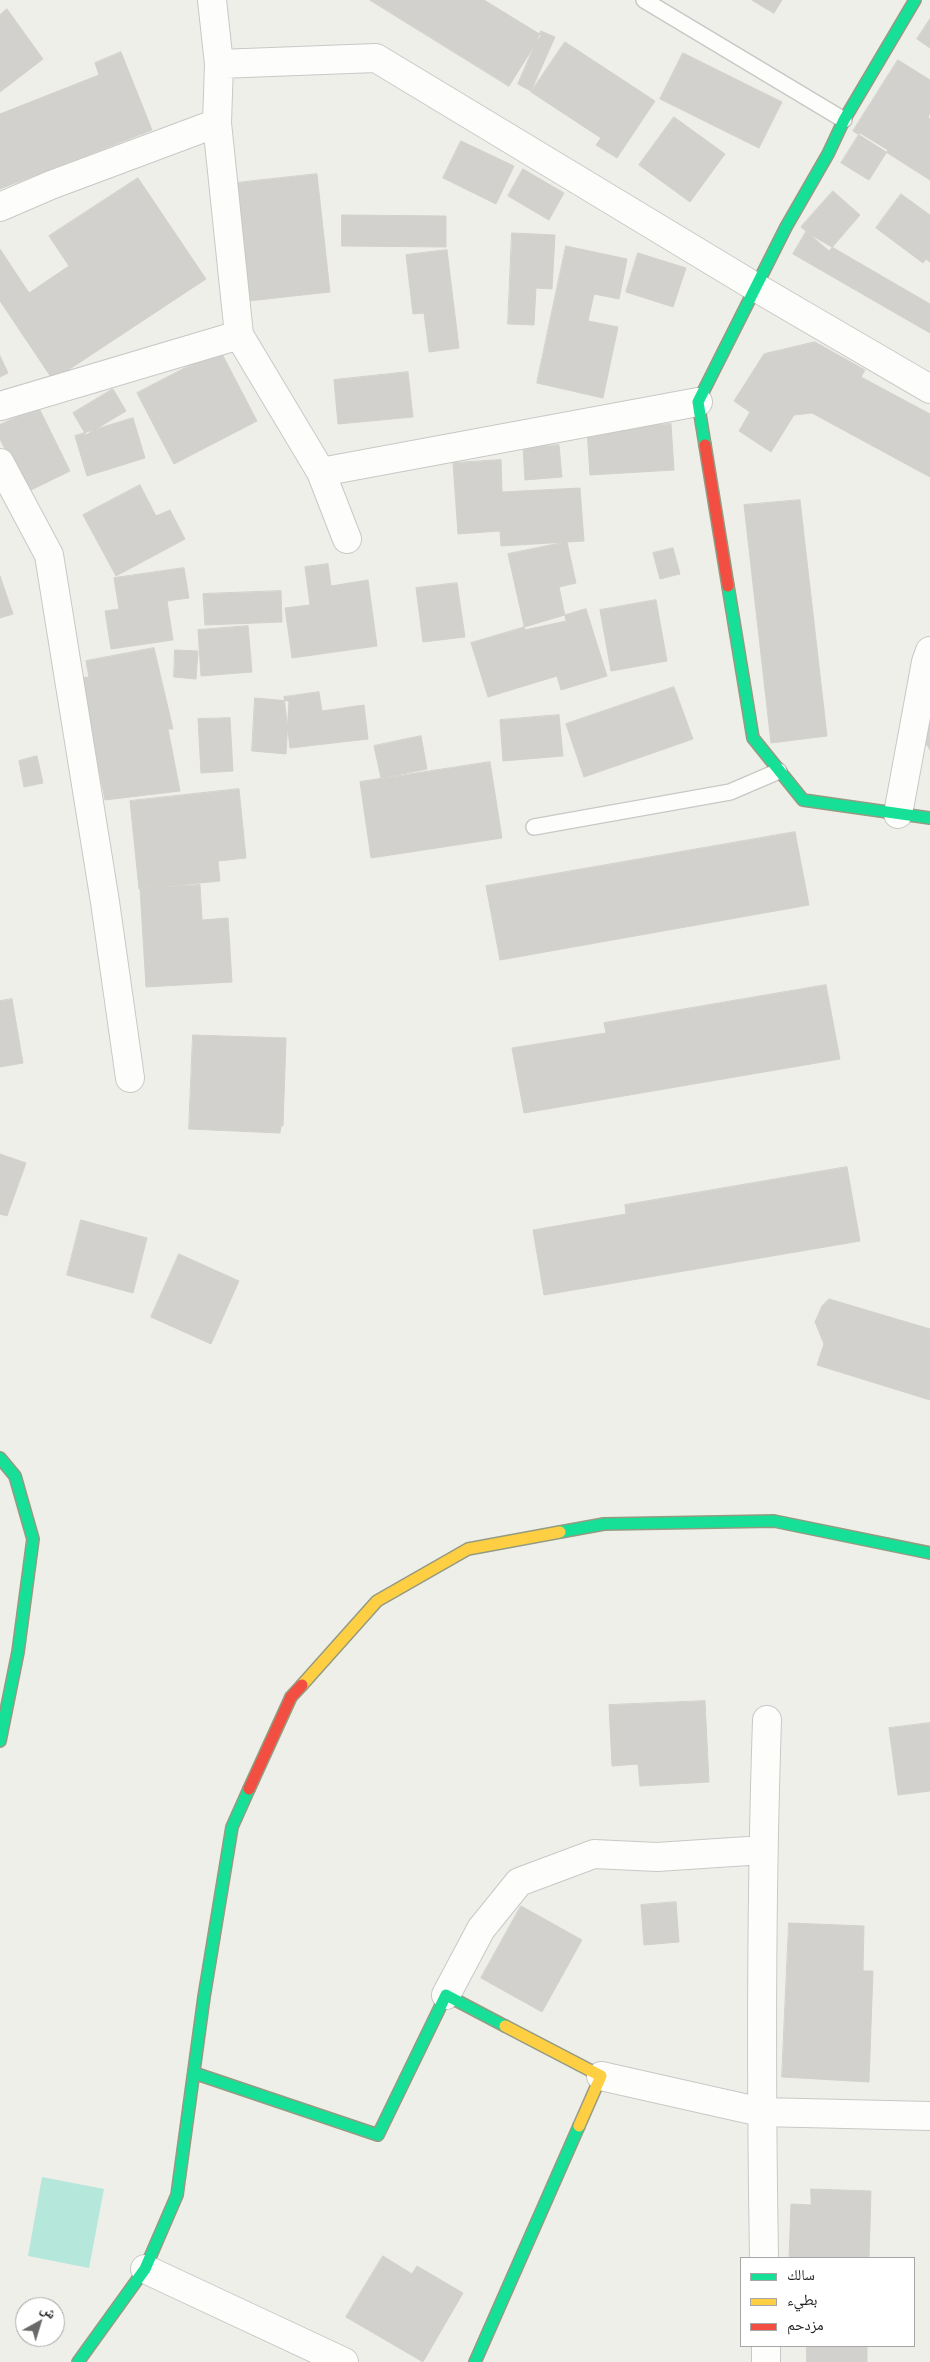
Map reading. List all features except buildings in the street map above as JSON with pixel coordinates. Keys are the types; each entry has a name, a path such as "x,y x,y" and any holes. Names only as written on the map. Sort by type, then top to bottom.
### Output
{"street":[{"path":"212,0 219,64 217,123 238,335 322,472 346,539"},
{"path":"916,0 844,120 828,154 786,227 698,402 753,738 803,800 930,818"},
{"path":"219,64 376,58 757,288 930,389"},
{"path":"0,207 51,185 217,123"},
{"path":"0,406 238,335"},
{"path":"322,472 698,402"},
{"path":"0,463 49,555 105,902 130,1078"},
{"path":"898,814 926,662 930,651"},
{"path":"0,1458 15,1476 33,1539 18,1652 0,1741"},
{"path":"78,2362 145,2269 177,2196 232,1827 291,1697 377,1601 468,1549 604,1524 774,1521 930,1553"},
{"path":"764,2257 761,2112 763,1850 767,1720"},
{"path":"194,2073 378,2135 446,1995 481,1929 519,1882 594,1854 657,1857 763,1850"},
{"path":"446,1995 601,2076 761,2112 930,2116"},
{"path":"475,2362 601,2076"},
{"path":"145,2269 344,2362"},
{"path":"766,2347 766,2362"}],"lane":[{"path":"644,0 844,120"},
{"path":"534,827 730,792 779,770"}],"shaded area":[{"path":"42,2177 104,2189 89,2268 28,2256"}],"traffic: fast":[{"path":"705,445 698,402 786,227 828,154 844,120 915,0"},
{"path":"728,586 753,738 803,800 930,818"},
{"path":"0,1458 15,1476 33,1539 18,1652 0,1741"},
{"path":"560,1532 604,1524 774,1521 930,1553"},
{"path":"78,2362 145,2269 177,2195 204,1997 232,1827 249,1789"},
{"path":"194,2073 378,2135 446,1995 505,2026"},
{"path":"475,2362 579,2126"}],"traffic: slow":[{"path":"302,1685 377,1601 468,1549 560,1532"},
{"path":"505,2026 601,2076 579,2126"}],"traffic: jam":[{"path":"705,445 728,586"},
{"path":"249,1789 291,1697 302,1685"}]}
